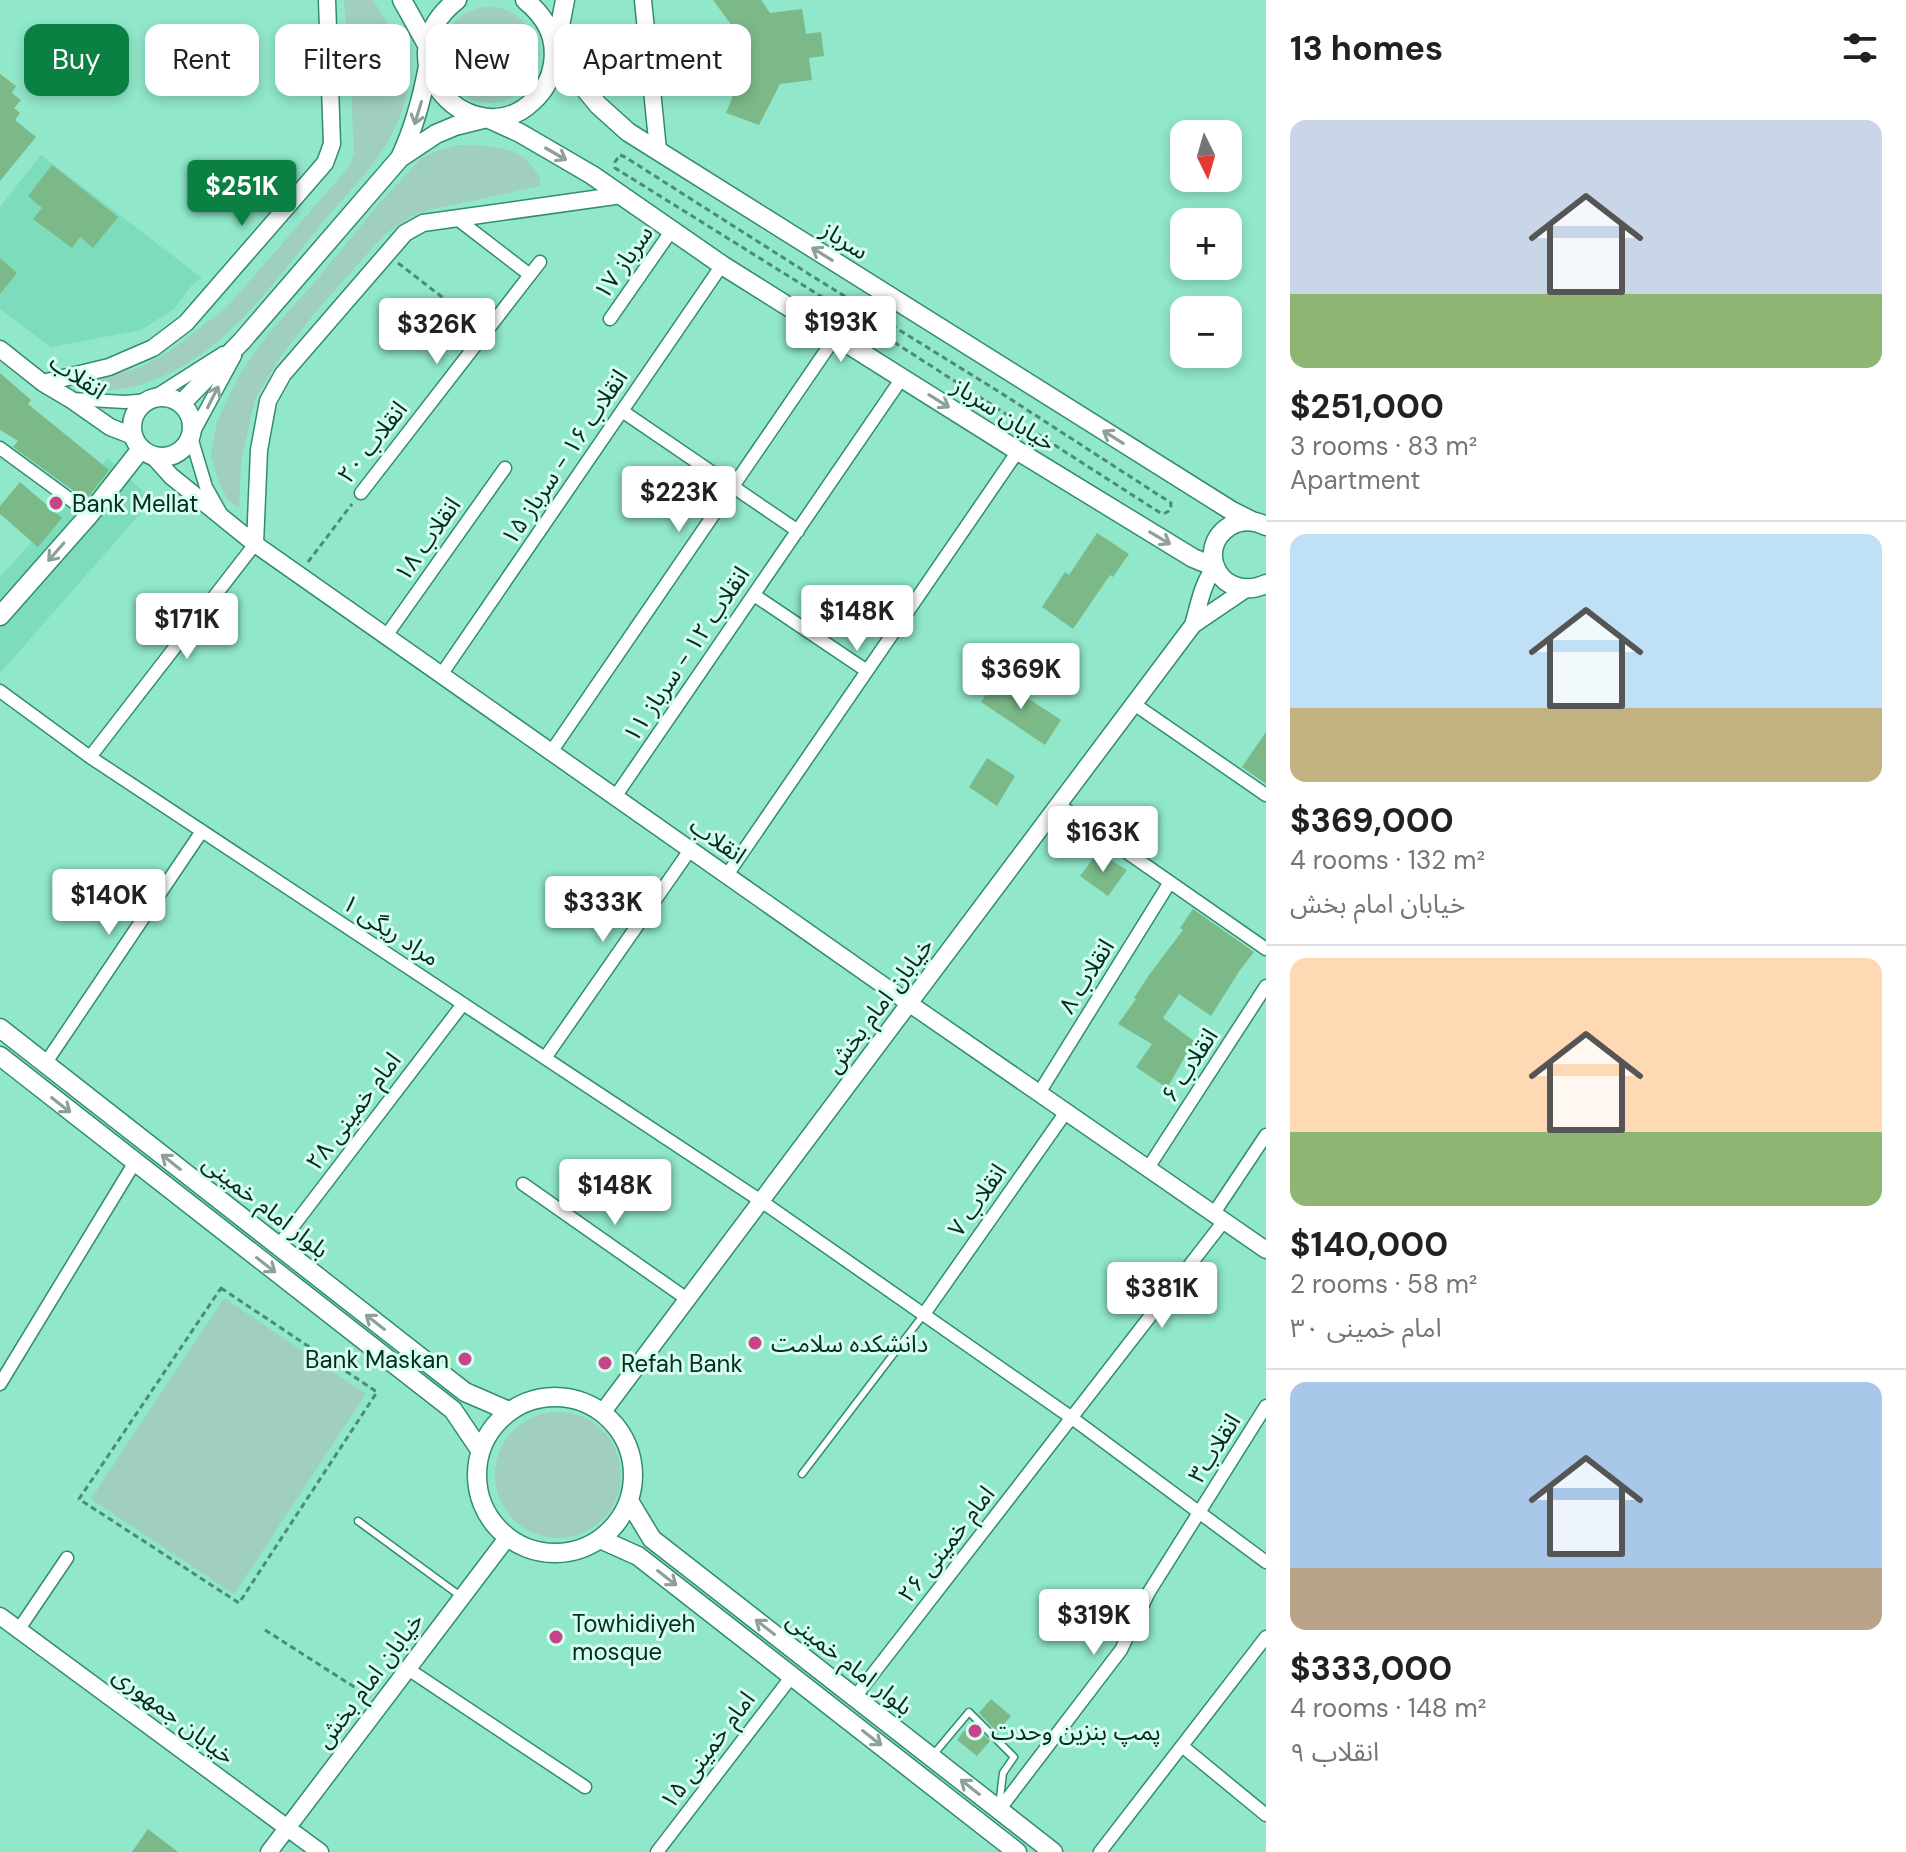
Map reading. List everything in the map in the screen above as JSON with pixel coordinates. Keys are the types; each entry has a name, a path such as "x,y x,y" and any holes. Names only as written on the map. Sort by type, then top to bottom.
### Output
{"main road":[{"path":"402,0 426,43"},
{"path":"435,24 444,10 457,0"},
{"name":"سرباز","path":"525,0 541,14 551,32 554,47"},
{"path":"560,24 565,0"},
{"path":"181,404 242,341 400,158 436,134 455,126 508,116 527,107 543,92 552,73 554,59"},
{"path":"400,158 413,129 426,76"},
{"name":"خیابان سرباز","path":"444,96 466,113 487,118 520,133 592,175 722,265 1018,451 1193,558 1215,567 1225,582 1246,589"},
{"name":"سرباز","path":"591,96 628,132 1232,511 1259,524"},
{"path":"165,398 181,404 191,419 192,428 191,437 180,452 172,456 142,447 133,419 136,412 149,400 165,398"},
{"path":"0,616 90,514 142,447"},
{"path":"1215,567 1213,550 1217,538 1225,529 1235,523 1259,524"},
{"path":"1246,589 1266,584"},
{"path":"1246,589 1266,601"},
{"name":"بلوار امام خمینی","path":"0,1028 465,1392 509,1411"},
{"name":"بلوار امام خمینی","path":"0,1056 453,1410 480,1450"},
{"path":"556,1397 580,1401 602,1413 619,1430 630,1452 633,1477 629,1501 618,1523 600,1539 578,1550 553,1554 529,1550 507,1538 490,1520 479,1498 476,1474 480,1450 492,1428 509,1411 532,1400 556,1397"},
{"name":"بلوار امام خمینی","path":"629,1501 652,1539 1053,1852"},
{"name":"بلوار امام خمینی","path":"600,1539 638,1556 1017,1852"}],"street":[{"path":"43,383 109,367 153,348 186,323 325,163 332,144 327,0"},
{"path":"643,0 658,150"},
{"path":"90,757 255,544 259,450 268,401 283,374 405,233 423,223 622,195"},
{"path":"456,218 530,275"},
{"name":"سرباز ۱۷","path":"610,319 672,230"},
{"name":"انقلاب ۲۰","path":"361,493 540,262"},
{"name":"انقلاب ۱۶ - سرباز ۱۵","path":"441,675 722,265"},
{"path":"551,752 836,336"},
{"path":"70,399 149,400 242,341"},
{"path":"223,519 206,487 191,437 242,341"},
{"name":"انقلاب","path":"0,349 43,383 142,447 171,476 255,544 1266,1250"},
{"name":"انقلاب ۱۲ - سرباز ۱۱","path":"615,797 902,378"},
{"path":"622,411 798,531"},
{"path":"0,448 90,514"},
{"path":"727,875 1018,451"},
{"name":"انقلاب ۱۸","path":"386,636 505,468"},
{"path":"1193,625 1203,589 1215,567"},
{"path":"1193,625 1246,589"},
{"path":"754,595 867,671"},
{"name":"خیابان امام بخش","path":"602,1413 1193,625"},
{"name":"مراد ریگی ۱","path":"0,691 90,757 761,1201 1072,1418 1266,1562"},
{"path":"1134,704 1266,795"},
{"path":"1059,805 1266,949"},
{"path":"45,1064 202,831"},
{"path":"545,1058 690,850"},
{"name":"انقلاب ۸","path":"1039,1093 1170,882"},
{"name":"انقلاب ۶","path":"1148,1168 1266,986"},
{"name":"امام خمینی ۲۸","path":"278,1246 463,1004"},
{"name":"انقلاب ۷","path":"924,1314 1066,1112"},
{"name":"امام خمینی ۲۶","path":"855,1697 1072,1418 1219,1217 1266,1135"},
{"path":"0,1384 135,1162"},
{"path":"523,1184 687,1299"},
{"name":"انقلاب۳","path":"999,1810 1121,1650 1149,1592 1266,1406"},
{"name":"خیابان امام بخش","path":"269,1852 507,1538"},
{"path":"19,1629 67,1558"},
{"name":"خیابان جمهوری","path":"0,1616 320,1852"},
{"path":"1100,1852 1266,1637"},
{"path":"408,1669 585,1787"},
{"name":"امام خمینی ۱۵","path":"657,1852 792,1676"},
{"path":"1182,1746 1266,1815"}],"lane":[{"path":"802,1474 924,1314"},
{"path":"358,1521 462,1597"},
{"path":"931,1757 969,1712 1014,1757 1003,1773 999,1810"}],"path":[{"path":"620,155 625,157 1001,393 1171,503 1171,510 1162,514 1013,418 615,168 615,162 620,155"},
{"path":"386,254 486,331"},
{"name":"انقلاب ۲۰","path":"298,574 361,493"},
{"path":"221,1288 377,1392 239,1603 79,1499 221,1288"},
{"path":"265,1630 381,1705"}],"shaded area":[{"path":"344,0 373,0 387,24 346,24"},
{"path":"489,7 507,11 525,24 453,24 471,11"},
{"path":"351,96 406,96 395,128 375,161 264,295 220,340 168,374 139,385 97,390 94,385 98,378 141,367 170,351 227,307 348,168 354,154"},
{"path":"465,96 513,96 489,103"},
{"path":"458,145 492,147 516,153 532,166 540,178 540,186 429,210 412,216 383,236 282,354 255,399 241,463 239,508 228,500 219,483 211,455 217,421 239,375 268,334 420,159"},
{"path":"41,155 202,278 191,286 174,309 141,330 51,347 0,309 0,207"},
{"path":"108,458 152,500 0,673 0,577"},
{"path":"224,1298 366,1394 234,1594 91,1499"},
{"path":"558,1412 582,1417 603,1430 616,1451 621,1475 616,1499 603,1520 582,1533 558,1538 534,1533 513,1520 500,1499 495,1475 500,1451 513,1430 534,1417"}],"building":[{"path":"713,0 761,0 770,13 802,9 806,34 821,32 824,56 809,58 812,80 780,84 759,125 726,113 733,96 751,96 751,24 731,24"},
{"path":"0,74 16,86 12,93 21,100 14,108 20,113 15,120 36,137 0,181"},
{"path":"52,165 118,217 93,248 80,237 72,248 33,219 42,208 28,196"},
{"path":"0,258 17,273 0,294"},
{"path":"0,373 31,400 28,404 109,470 86,500 13,447 18,441 0,430"},
{"path":"20,482 62,518 38,547 0,514 0,506"},
{"path":"1097,533 1129,554 1113,577 1110,575 1073,629 1042,607 1065,572 1069,575"},
{"path":"997,678 1061,720 1045,745 981,702"},
{"path":"1266,732 1266,784 1242,767"},
{"path":"987,758 1015,776 997,806 969,787"},
{"path":"1098,852 1127,870 1108,896 1080,876"},
{"path":"1193,909 1254,952 1211,1016 1179,994 1163,1018 1194,1041 1167,1088 1136,1067 1152,1044 1118,1024 1183,930 1180,928"},
{"path":"991,1699 1011,1716 997,1732 979,1713"},
{"path":"971,1722 990,1741 977,1756 957,1740"},
{"path":"148,1829 178,1852 132,1852"}],"place":[{"name":"Bank Mellat","path":"56,503"},
{"name":"دانشکده سلامت","path":"755,1343"},
{"name":"Bank Maskan","path":"465,1359"},
{"name":"Refah Bank","path":"605,1363"},
{"name":"Towhidiyeh mosque","path":"556,1637"},
{"name":"پمپ بنزین وحدت","path":"975,1731"}]}
